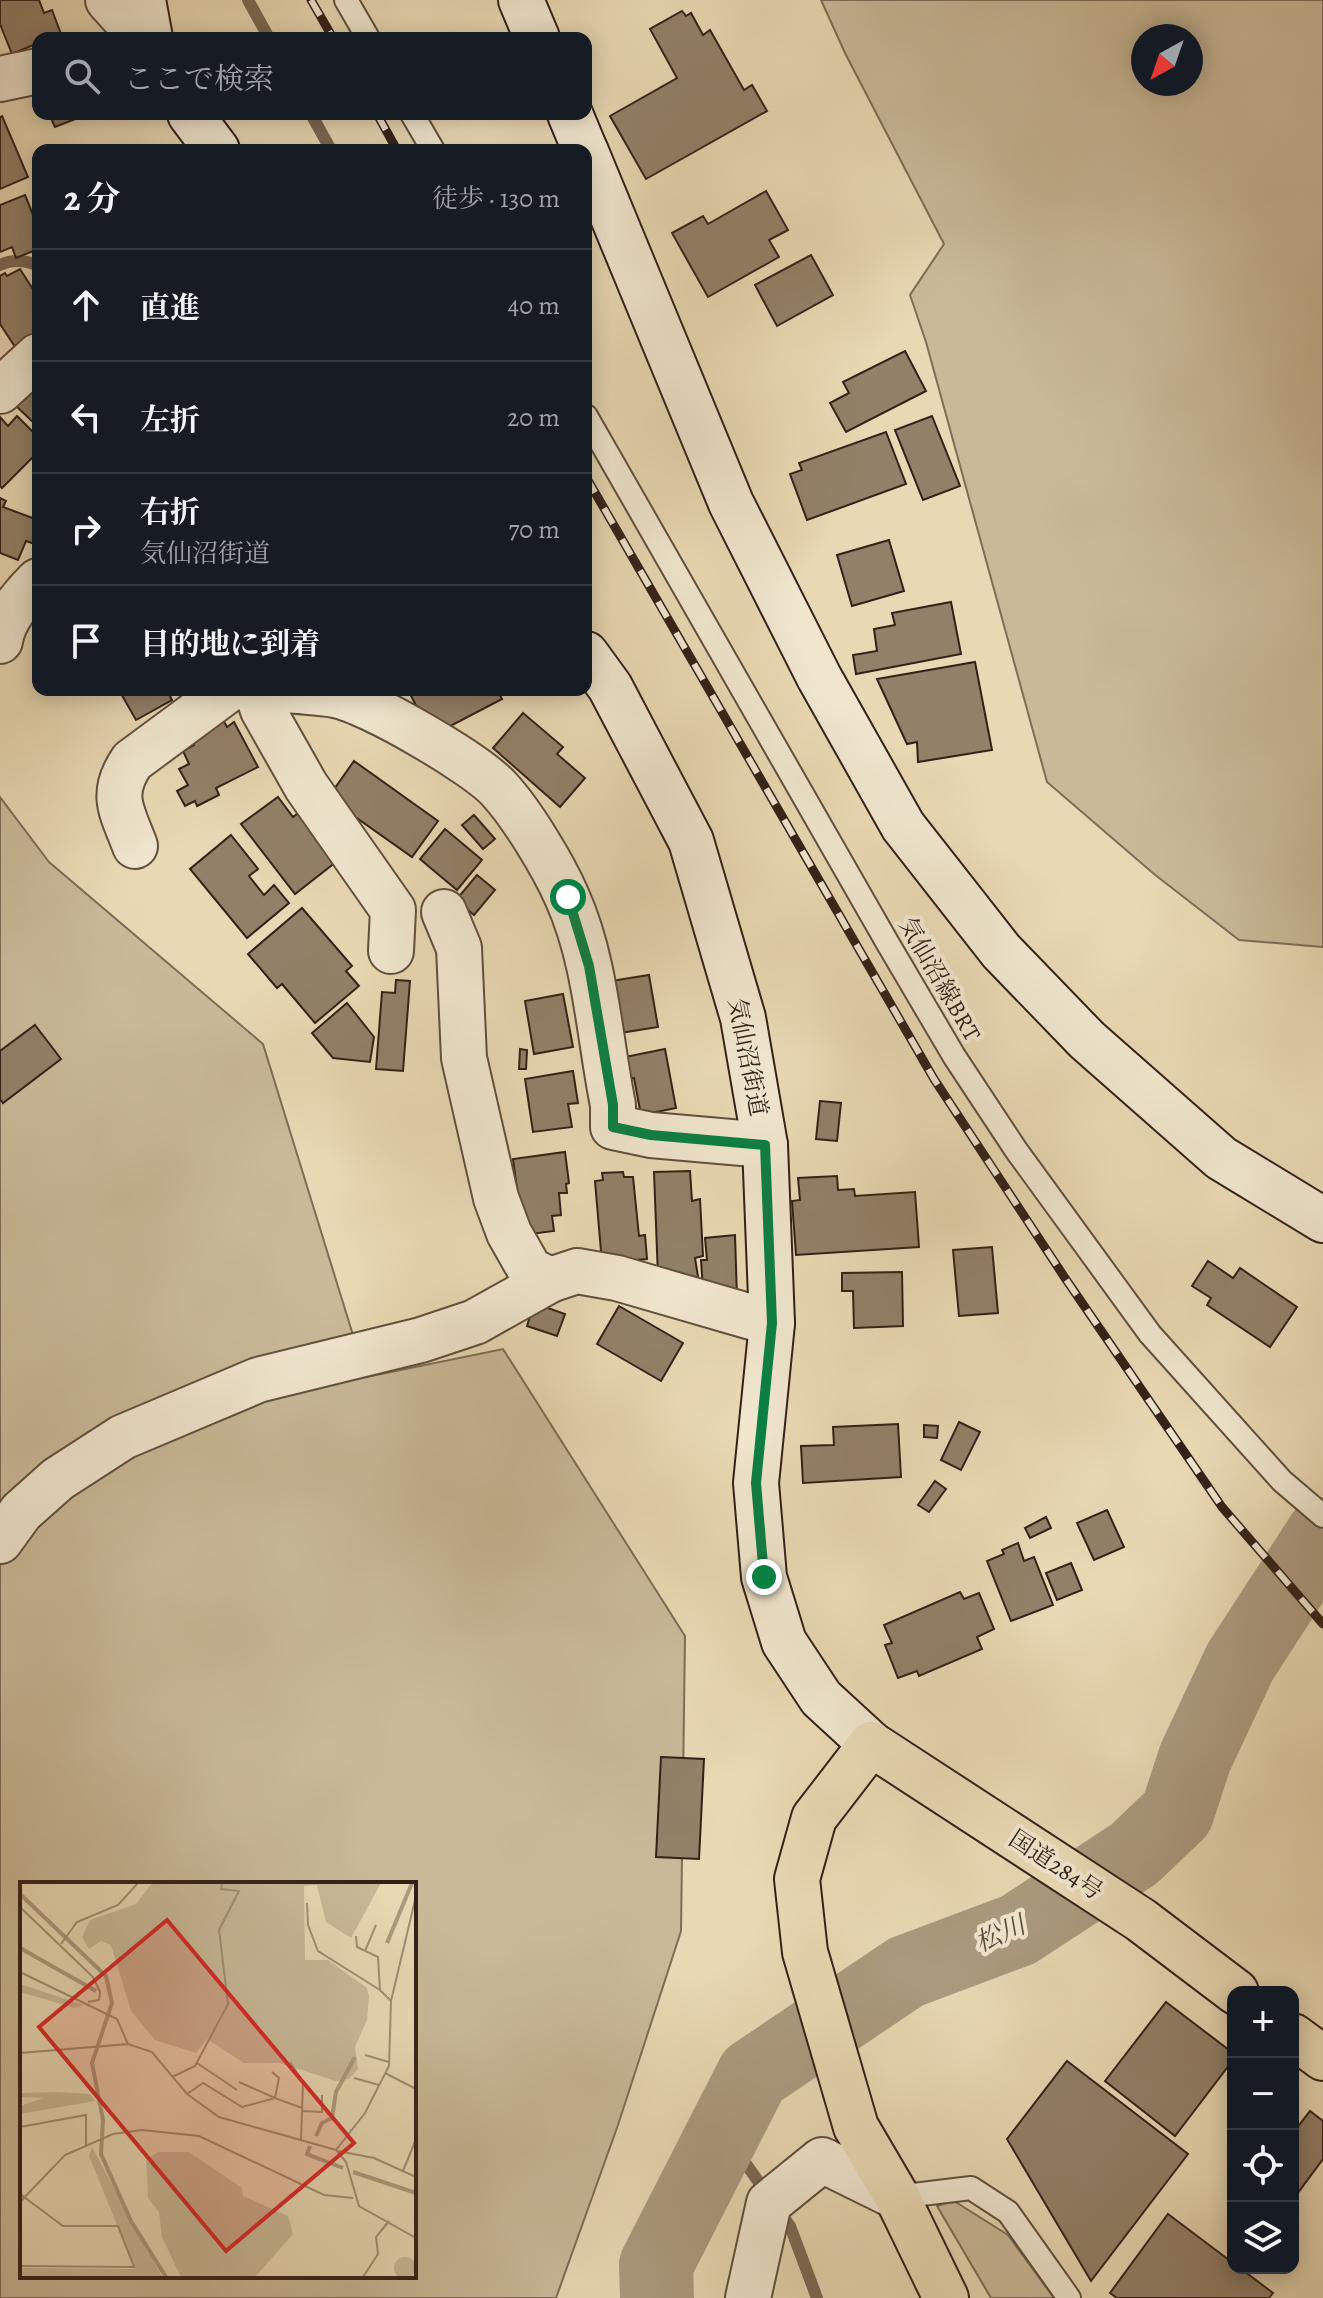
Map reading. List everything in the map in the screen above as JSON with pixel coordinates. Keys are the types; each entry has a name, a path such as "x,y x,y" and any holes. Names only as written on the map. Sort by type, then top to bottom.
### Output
{"highway":[{"name":"国道284号","path":"871,1744 1141,1920 1228,1986"},
{"path":"871,1744 814,1818 797,1879 805,1952 856,2127 897,2197 946,2298"},
{"path":"1299,2040 1323,2058"},
{"path":"897,2197 929,2298"},
{"path":"897,2197 972,2298"}],"street":[{"path":"108,0 137,32"},
{"path":"143,0 149,32"},
{"path":"521,0 534,32"},
{"path":"0,79 32,72"},
{"path":"194,120 212,144"},
{"path":"573,120 583,144"},
{"path":"592,166 731,503 819,677 903,826 1001,951 1087,1040 1221,1158 1323,1220"},
{"path":"0,391 32,362"},
{"path":"0,641 1,630 32,587"},
{"name":"気仙沼街道","path":"592,662 610,687 691,841 743,1018 765,1145 772,1323 756,1483 764,1577 784,1642 821,1698 871,1744"},
{"path":"135,846 117,792 123,774 132,761 220,696"},
{"path":"258,696 306,786 393,910 391,951"},
{"path":"340,696 435,743 498,787 532,835 568,897 589,966 613,1105 613,1127 651,1135 765,1145"},
{"path":"444,912 459,948 464,1058 496,1198 509,1233 530,1270 550,1280"},
{"path":"0,1541 21,1512 58,1479 123,1437 258,1380 421,1340 475,1322 550,1280 577,1271 617,1278 772,1323"},
{"path":"748,2298 769,2203 822,2160 897,2197"}],"lane":[{"path":"346,0 365,32"},
{"path":"416,120 430,144"},
{"name":"気仙沼線BRT","path":"592,426 887,942 954,1056 1016,1150 1150,1334 1282,1481 1323,1516"},
{"path":"897,2197 971,2188 1008,2212 1069,2298"}],"shaded area":[{"path":"821,0 1323,0 1323,947 1239,940 1154,874 1047,782 926,342 910,295 944,244 845,53"},
{"path":"0,797 49,862 263,1044 366,1377 503,1349 685,1636 681,1931 618,2125 556,2298 0,2298"},
{"path":"954,2201 1008,2235 1054,2298 991,2298 937,2206"}],"building":[{"path":"0,0 39,0 44,13 52,10 60,32 32,32 32,46 12,54 0,24"},
{"path":"682,11 686,16 691,13 703,35 710,30 744,90 752,85 767,111 646,179 610,116 677,78 650,29"},
{"path":"0,117 28,177 0,189"},
{"path":"52,120 73,120 55,127"},
{"path":"766,191 788,230 769,240 779,257 708,297 672,233 703,216 708,224"},
{"path":"25,195 32,212 32,251 16,258 12,247 0,252 0,205"},
{"path":"811,255 833,295 777,326 755,285"},
{"path":"20,269 32,288 32,341 17,350 0,324 0,276 5,273 7,276"},
{"path":"905,351 926,391 846,432 830,403 849,393 843,382"},
{"path":"32,385 32,421 14,404"},
{"path":"17,416 32,431 32,458 2,488 0,417 8,426"},
{"path":"932,416 960,486 923,500 895,430"},
{"path":"886,432 906,484 807,520 790,474 802,470 799,463"},
{"path":"0,498 6,501 3,507 32,518 32,543 26,541 18,560 0,553"},
{"path":"889,540 904,591 852,606 837,555"},
{"path":"951,602 961,654 856,674 853,655 877,651 874,629 895,625 892,613"},
{"path":"975,662 992,750 918,762 917,742 907,744 877,679"},
{"path":"122,696 170,696 172,700 136,720"},
{"path":"411,696 500,696 502,699 437,733 423,719"},
{"path":"523,713 563,747 557,754 585,778 560,807 493,748"},
{"path":"222,718 227,727 234,722 258,767 216,788 219,795 197,806 195,801 185,806 177,791 188,785 179,769 189,764 183,751 194,745 189,736"},
{"path":"354,761 438,821 412,857 337,804 330,795"},
{"path":"278,797 293,817 306,807 336,862 295,894 241,824"},
{"path":"474,815 495,839 483,849 462,825"},
{"path":"445,829 482,860 457,890 420,859"},
{"path":"231,835 258,869 249,876 264,895 274,885 289,903 247,938 190,869"},
{"path":"477,875 495,890 474,915 456,900"},
{"path":"302,908 352,966 346,971 359,986 315,1023 282,984 277,988 248,954"},
{"path":"649,975 658,1027 620,1033 611,981"},
{"path":"396,980 410,981 403,1071 376,1069 382,992 395,993"},
{"path":"563,994 573,1047 534,1054 525,1001"},
{"path":"347,1003 374,1037 370,1062 333,1058 312,1033"},
{"path":"35,1025 61,1059 3,1103 0,1099 0,1051"},
{"path":"520,1049 527,1050 526,1069 519,1069"},
{"path":"665,1049 676,1108 641,1115 634,1078 629,1079 625,1057"},
{"path":"573,1071 578,1103 568,1104 572,1127 533,1132 525,1079"},
{"path":"820,1101 841,1103 837,1141 816,1139"},
{"path":"565,1152 569,1183 566,1184 567,1193 559,1193 561,1215 552,1216 554,1231 523,1235 513,1159"},
{"path":"690,1171 692,1201 700,1199 703,1256 695,1258 700,1289 658,1277 654,1172"},
{"path":"623,1172 624,1177 633,1177 639,1236 645,1235 647,1259 602,1263 595,1181 603,1180 602,1173"},
{"path":"837,1176 838,1190 854,1189 855,1196 915,1192 919,1247 796,1255 792,1201 800,1200 798,1178"},
{"path":"735,1235 737,1298 703,1289 701,1260 707,1260 705,1238"},
{"path":"992,1247 998,1313 959,1316 953,1250"},
{"path":"1208,1261 1233,1278 1240,1268 1297,1307 1270,1347 1207,1305 1211,1298 1192,1286"},
{"path":"902,1272 903,1326 854,1328 853,1291 842,1291 842,1273"},
{"path":"534,1303 565,1314 557,1336 527,1326"},
{"path":"619,1306 683,1343 661,1381 597,1344"},
{"path":"959,1422 980,1432 961,1470 941,1460"},
{"path":"898,1424 901,1477 803,1483 801,1446 834,1445 833,1427"},
{"path":"924,1425 938,1426 937,1438 924,1437"},
{"path":"935,1481 946,1489 929,1512 918,1505"},
{"path":"1107,1510 1124,1547 1094,1560 1077,1523"},
{"path":"1046,1517 1051,1528 1030,1538 1025,1528"},
{"path":"1018,1543 1024,1561 1034,1557 1053,1605 1011,1621 987,1561 1004,1554 1002,1550"},
{"path":"1071,1563 1082,1590 1057,1600 1046,1573"},
{"path":"960,1592 964,1599 979,1593 994,1629 977,1637 982,1649 919,1676 917,1671 898,1678 885,1645 892,1643 884,1625"},
{"path":"661,1757 704,1759 699,1859 656,1857"},
{"path":"1166,2002 1227,2048 1227,2068 1175,2136 1105,2081"},
{"path":"1067,2061 1188,2154 1091,2281 1007,2139"},
{"path":"1310,2111 1323,2121 1323,2159 1299,2191 1299,2130"},
{"path":"1168,2214 1227,2258 1227,2274 1248,2274 1273,2293 1269,2298 1117,2298 1110,2293"}],"waterway":[{"path":"248,0 266,32"},
{"path":"314,120 328,144"},
{"path":"0,265 19,261 32,263"},
{"name":"松川","path":"657,2298 656,2265 753,2075 906,1972 1018,1930 1134,1854 1177,1813 1195,1758 1240,1662 1323,1534"},
{"path":"724,2133 768,2195"},
{"path":"778,2210 790,2226 817,2298"}],"railway":[{"path":"311,0 330,32"},
{"path":"380,120 394,144"},
{"path":"592,487 934,1079 1065,1278 1222,1507 1323,1624"}],"route":[{"path":"568,897 589,966 613,1105 613,1127 651,1135 765,1145 772,1323 756,1483 764,1577"}]}
